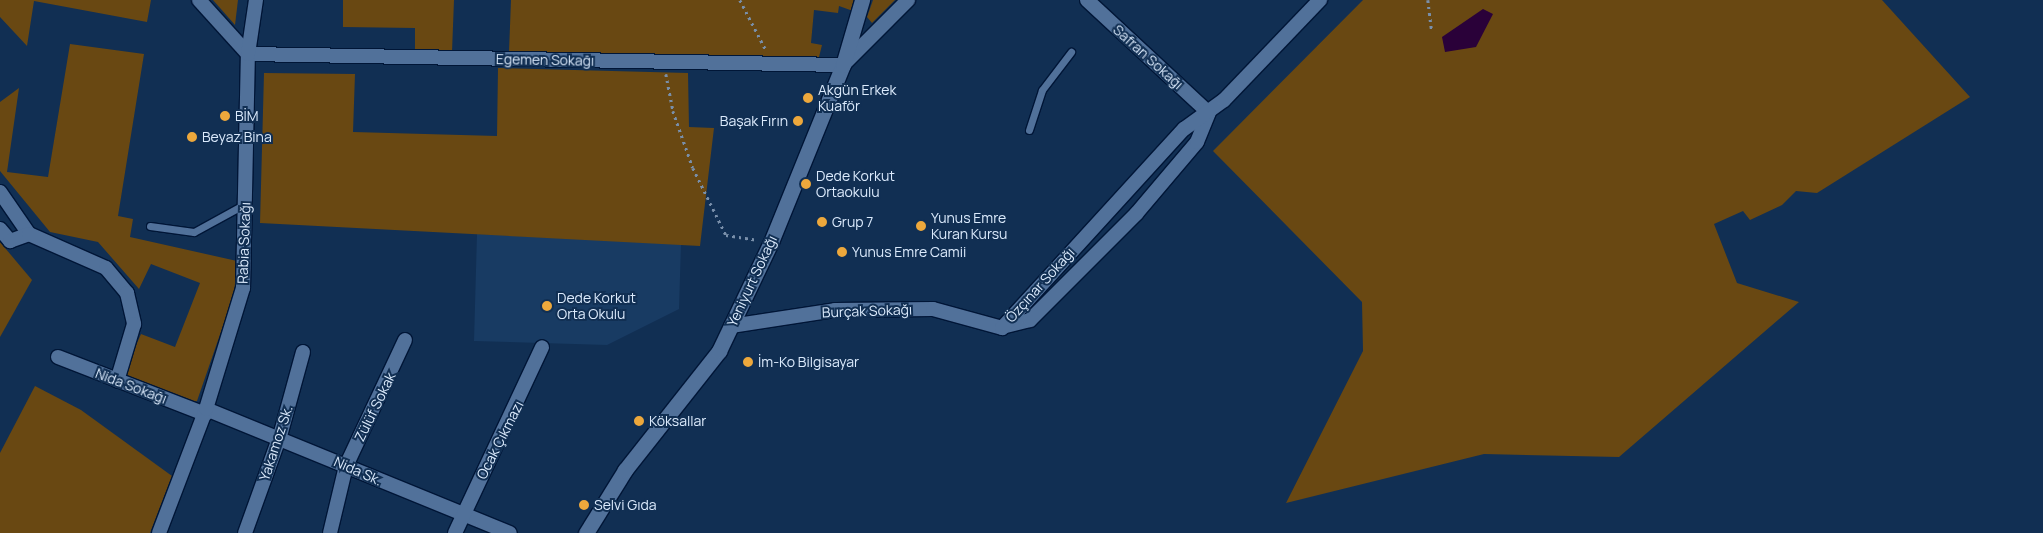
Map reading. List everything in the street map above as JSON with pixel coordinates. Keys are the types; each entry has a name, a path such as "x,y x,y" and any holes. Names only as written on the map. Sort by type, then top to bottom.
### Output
{"street":[{"path":"199,0 248,54"},
{"name":"Rabia Sokağı","path":"160,533 206,411 243,288 248,54 256,0"},
{"name":"Yeniyurt Sokağı","path":"586,533 625,470 685,400 731,326 771,242 843,65 862,0"},
{"path":"843,65 908,0"},
{"name":"Safran Sokağı","path":"1087,0 1209,113"},
{"name":"Özçınar Sokağı","path":"1002,328 1184,129 1209,113 1320,0"},
{"name":"Egemen Sokağı","path":"248,54 843,65"},
{"name":"Özçınar Sokağı","path":"1002,328 1030,320 1136,214 1197,142 1209,113"},
{"path":"0,192 29,234 106,268 128,293 134,324 117,381"},
{"path":"0,229 10,241 29,234"},
{"name":"Burçak Sokağı","path":"731,326 835,310 934,309 1002,328"},
{"name":"Zülüf Sokak","path":"330,533 346,466 405,340"},
{"name":"Ocak Çıkmazı","path":"456,533 463,513 517,409 542,347"},
{"name":"Yakamoz Sk.","path":"245,533 280,436 303,352"},
{"name":"Nida Sokağı","path":"58,357 117,381 206,411"},
{"name":"Nida Sk.","path":"206,411 280,436 346,466 510,533"}],"lane":[{"path":"1029,130 1042,90 1071,52"},
{"path":"150,226 194,232 245,204"}],"path":[{"path":"740,0 771,64"},
{"path":"1428,0 1432,32"},
{"path":"664,63 673,111 693,168 726,235 771,242"}],"shaded area":[{"path":"0,0 151,0 147,22 34,1 27,46 0,17"},
{"path":"213,0 238,0 235,25"},
{"path":"343,0 454,0 452,52 415,52 415,28 343,27"},
{"path":"511,0 856,0 853,11 839,6 838,13 814,10 811,43 822,45 819,57 509,52"},
{"path":"873,0 895,0 872,23 867,17"},
{"path":"1363,0 1882,0 1970,97 1817,193 1796,191 1782,205 1750,220 1743,211 1714,224 1737,283 1799,302 1619,457 1484,454 1286,503 1363,351 1362,302 1213,151"},
{"path":"1483,9 1493,14 1476,47 1445,52 1442,37"},
{"path":"70,44 144,54 118,216 133,219 130,237 237,261 234,294 197,401 190,404 127,378 125,370 141,334 175,347 200,283 151,264 139,289 98,242 50,232 0,171 0,102 19,88 7,172 48,177"},
{"path":"498,68 688,73 689,127 714,128 700,246 260,223 264,73 355,74 353,132 497,136"},
{"path":"477,234 681,244 679,309 607,345 474,341"},
{"path":"0,242 32,280 0,337"},
{"path":"35,386 81,410 172,476 150,533 0,533 0,453"}],"place":[{"name":"Akgün Erkek Kuaför","path":"808,98"},
{"name":"BİM","path":"225,116"},
{"name":"Başak Fırın","path":"798,121"},
{"name":"Beyaz Bina","path":"192,137"},
{"name":"Dede Korkut Ortaokulu","path":"806,184"},
{"name":"Grup 7","path":"822,222"},
{"name":"Yunus Emre Kuran Kursu","path":"921,226"},
{"name":"Yunus Emre Camii","path":"842,252"},
{"name":"Dede Korkut Orta Okulu","path":"547,306"},
{"name":"İm-Ko Bilgisayar","path":"748,362"},
{"name":"Köksallar","path":"639,421"},
{"name":"Selvi Gıda","path":"584,505"}]}
